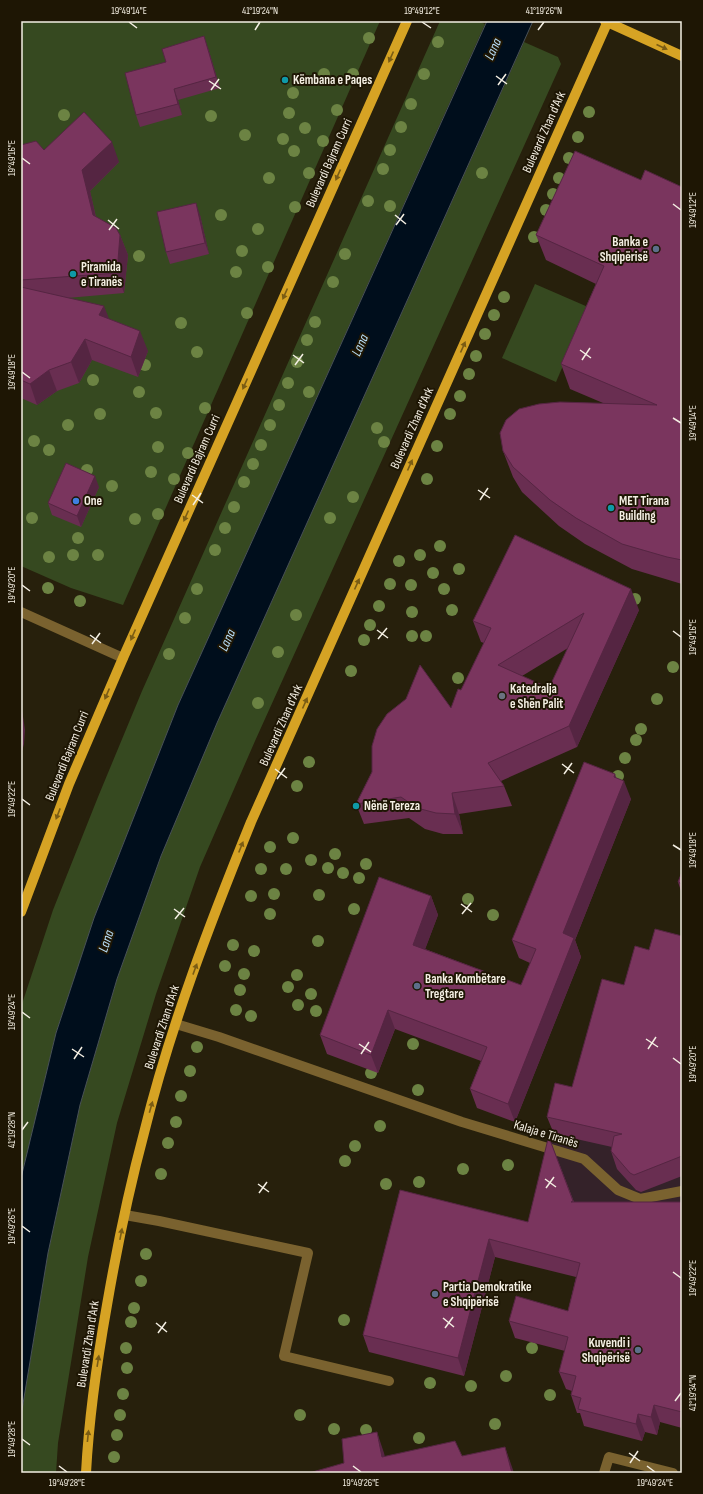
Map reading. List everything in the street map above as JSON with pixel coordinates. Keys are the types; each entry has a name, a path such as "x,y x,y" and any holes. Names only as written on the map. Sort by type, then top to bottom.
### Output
{"main road":[{"name":"Bulevardi Bajram Curri","path":"21,912 69,784 123,658 407,21"},
{"path":"607,21 682,56"},
{"name":"Bulevardi Zhan d'Ark","path":"86,1473 93,1394 111,1283 144,1132 176,1024 219,902 252,822 607,21"}],"street":[{"path":"21,612 123,658"},
{"name":"Kalaja e Tiranës","path":"176,1024 219,1037 462,1122 584,1159 618,1190 640,1199 682,1191"},
{"path":"125,1215 308,1253 284,1356 389,1381"},
{"path":"604,1473 609,1457 673,1473"}],"shaded area":[{"path":"562,1100 682,1132 682,1273 529,1238"}],"green space":[{"path":"21,21 380,21 123,605 71,588 21,566"},
{"path":"440,21 478,21 485,24 178,705 94,918 56,1033 21,1178 21,1007 53,910 142,691"},
{"path":"524,42 558,57 561,64 255,741 200,867 156,994 117,1123 88,1257 58,1443 56,1473 21,1473 21,1416 48,1253 80,1105 117,979 161,856 217,723"},
{"path":"535,284 588,307 556,382 502,358"}],"water":[{"name":"Lana","path":"487,21 533,21 217,723 161,856 117,979 80,1105 48,1253 21,1416 21,1178 56,1033 94,918 178,705"}],"building":[{"path":"204,36 216,77 174,89 178,104 136,115 125,73 166,62 162,49"},
{"path":"84,112 112,142 82,170 93,215 116,228 120,235 117,273 21,280 21,145 36,141 44,150"},
{"path":"575,151 641,180 645,170 682,187 682,560 622,544 576,518 550,500 513,467 503,451 500,433 506,420 519,409 539,404 560,402 657,405 561,364 604,266 536,235"},
{"path":"196,203 205,243 166,252 157,212"},
{"path":"21,287 104,306 99,315 140,331 131,357 85,339 71,362 49,370 30,384 21,380"},
{"path":"66,463 95,476 77,516 48,503"},
{"name":"Katedralja e Shën Palit","path":"515,535 631,589 569,726 488,763 504,786 452,793 455,814 436,813 417,808 401,797 356,804 372,772 372,746 377,729 387,714 406,699 420,665 451,708 458,689 461,690 491,628 473,621","holes":["584,613 549,688 498,665"]},
{"path":"584,762 615,774 614,777 624,781 563,933 574,938 508,1104 470,1089 487,1047 388,1010 371,1055 320,1035 379,877 431,896 413,945 521,985 536,949 512,940"},
{"path":"682,872 682,884 678,882"},
{"path":"655,929 682,936 682,1156 634,1175 630,1173 611,1151 614,1136 622,1134 547,1117 555,1083 572,1087 602,979 624,985 635,946 649,950"},
{"path":"548,1139 550,1140 573,1201 571,1202 682,1202 682,1412 654,1405 651,1417 638,1414 636,1424 578,1409 581,1398 571,1395 576,1376 559,1372 568,1337 509,1321 516,1296 568,1311 580,1263 489,1239 458,1358 363,1335 400,1190 528,1222"},
{"path":"377,1432 382,1457 455,1441 462,1456 505,1447 512,1473 309,1473 344,1463 342,1439"}],"place":[{"name":"Këmbana e Paqes","path":"285,80"},
{"name":"Banka e Shqipërisë","path":"656,249"},
{"name":"Piramida e Tiranës","path":"73,274"},
{"name":"One","path":"76,501"},
{"name":"MET Tirana Building","path":"611,508"},
{"name":"Katedralja e Shën Palit","path":"502,696"},
{"name":"Nënë Tereza","path":"356,806"},
{"name":"Banka Kombëtare Tregtare","path":"417,986"},
{"name":"Partia Demokratike e Shqipërisë","path":"435,1294"},
{"name":"Kuvendi i Shqipërisë","path":"638,1350"}]}
